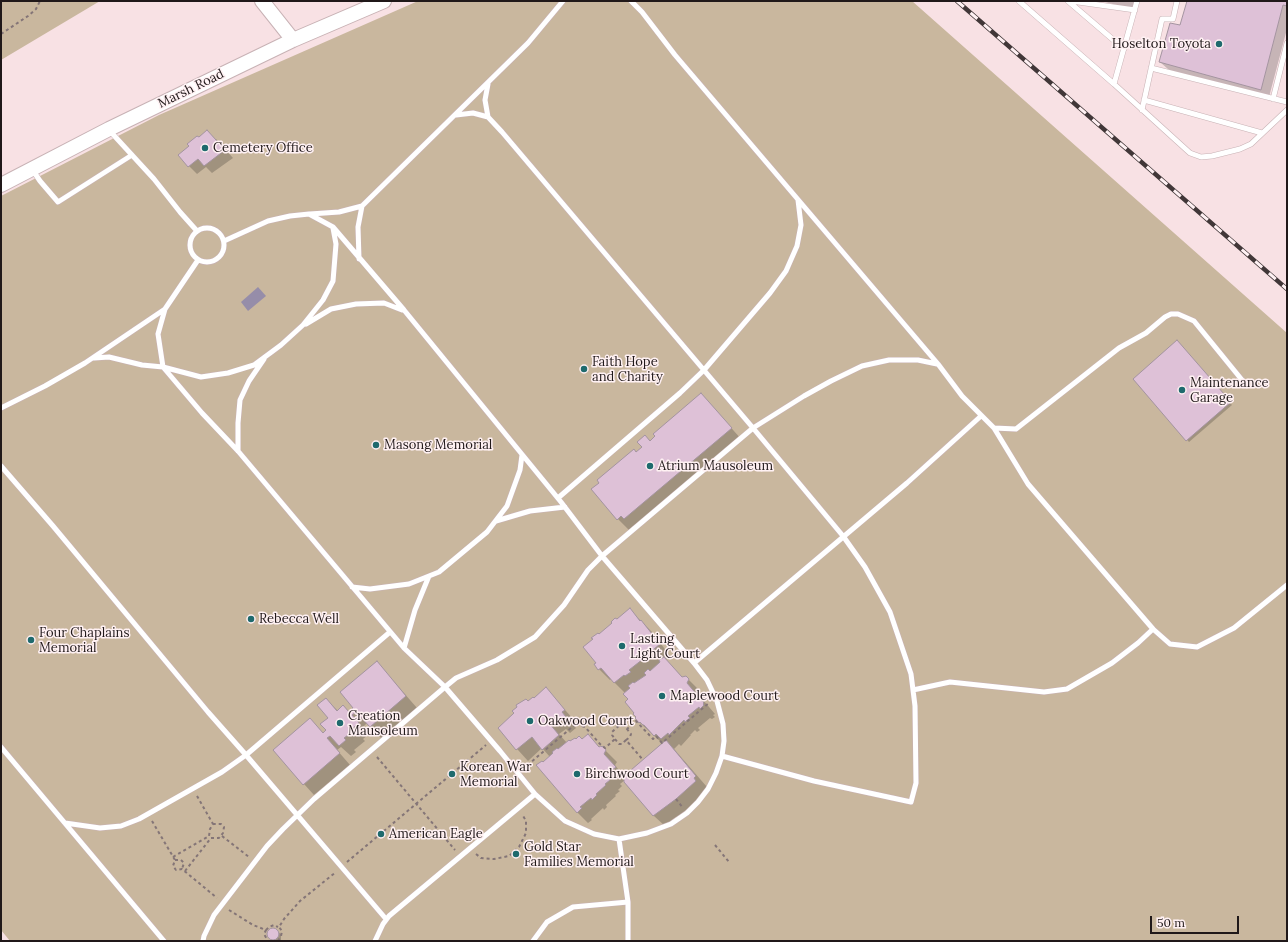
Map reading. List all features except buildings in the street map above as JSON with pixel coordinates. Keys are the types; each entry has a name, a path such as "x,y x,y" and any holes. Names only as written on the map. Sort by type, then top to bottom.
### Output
{"street":[{"path":"262,1 293,40"},
{"name":"Marsh Road","path":"1,185 109,129 293,40 384,1"}],"lane":[{"path":"224,241 268,221 290,216 338,212 362,206 528,43 563,1"},
{"path":"631,1 642,12 675,55 938,364 962,396 994,428 1028,484 1153,628 1170,644 1197,647 1234,628 1287,585"},
{"path":"1019,1 1190,153 1201,157 1212,156 1240,149 1251,144 1287,110"},
{"path":"1069,1 1124,49"},
{"path":"1069,1 1135,10"},
{"path":"1114,84 1137,1"},
{"path":"1142,110 1162,19 1173,19 1177,1"},
{"path":"1273,99 1287,43"},
{"path":"1151,68 1287,102"},
{"path":"488,83 485,100 488,116 843,536 865,567 890,612 911,674 915,706 916,783 911,802 814,781 722,756"},
{"path":"1144,100 1262,133"},
{"path":"456,115 473,113 488,116"},
{"path":"109,129 197,231"},
{"path":"32,168 40,181 58,202 132,155"},
{"path":"558,498 680,393 704,370 770,293 786,271 797,246 801,225 798,199"},
{"path":"359,259 358,227 362,206"},
{"path":"198,260 166,309 158,334 162,367 202,413 238,451 404,648 445,687 535,794 565,821 594,834 619,839 647,833 671,824 687,813 708,789 722,756 724,741 723,724 715,697 707,680 602,556 558,498 404,310 333,227 309,214"},
{"path":"94,358 109,357 142,365 162,367 201,377 228,373 254,365 281,345 303,325 323,300 333,281 336,244 333,227"},
{"path":"208,228 213,229 224,241 223,253 215,261 203,262 198,260 191,251 190,246 193,235 197,231 208,228"},
{"path":"303,325 331,309 356,304 384,303 404,310"},
{"path":"1,408 45,386 94,358 166,309"},
{"path":"994,428 1016,429 1119,348 1146,333 1165,317 1171,314 1178,314 1194,321 1242,380"},
{"path":"238,451 240,400 249,381 266,356"},
{"path":"203,941 214,915 267,846 297,815 456,678 497,660 535,637 564,605 588,570 602,556 753,428 817,389 862,366 889,360 918,360 938,364"},
{"path":"694,663 934,459 981,416"},
{"path":"352,588 370,589 409,584 439,572 487,532 507,506 520,470 522,455"},
{"path":"1,466 208,712 386,920"},
{"path":"495,522 530,511 565,507"},
{"path":"404,648 415,610 429,576"},
{"path":"913,690 950,682 1044,692 1067,689 1112,663 1138,643 1153,628"},
{"path":"65,823 100,828 122,826 139,819 222,772 246,755 390,632"},
{"path":"1,748 164,941"},
{"path":"375,941 386,920 535,794"},
{"path":"619,839 628,902 628,941"},
{"path":"533,941 547,922 573,907 628,902"}],"path":[{"path":"1,34 28,16 36,9 40,1"},
{"path":"627,729 637,721 653,739 656,736 662,743 715,697"},
{"path":"518,773 578,722 585,727 605,748 615,739"},
{"path":"620,725 624,726 630,734 630,737 622,744 619,744 615,739 612,732 620,725"},
{"path":"626,740 643,760"},
{"path":"346,864 491,741"},
{"path":"371,750 461,857"},
{"path":"193,789 213,824"},
{"path":"676,800 683,808"},
{"path":"471,849 481,858 494,860 509,856 519,847 526,833 526,821 519,808"},
{"path":"148,814 172,857 175,860 181,860 184,862 183,870"},
{"path":"213,824 220,824 224,827 222,836"},
{"path":"183,870 210,837 210,829 213,824"},
{"path":"172,857 210,837 219,838 222,836"},
{"path":"222,836 255,862"},
{"path":"715,845 729,862"},
{"path":"175,860 173,866 176,870 183,870 218,899"},
{"path":"279,927 300,901 337,871"},
{"path":"227,908 245,921 266,930"},
{"path":"268,941 264,934 269,927 274,925 279,927 282,931 280,940"}],"shaded area":[{"path":"1,1 100,1 1,60"},
{"path":"418,1 912,1 1287,333 1287,941 10,941 1,930 1,196 159,115"},
{"path":"258,287 266,296 248,311 241,302"}],"railway":[{"path":"957,1 1287,289"}],"place":[{"name":"Hoselton Toyota","path":"1219,44"},
{"name":"Cemetery Office","path":"205,148"},
{"name":"Faith Hope and Charity","path":"584,369"},
{"name":"Maintenance Garage","path":"1182,390"},
{"name":"Masong Memorial","path":"376,445"},
{"name":"Atrium Mausoleum","path":"650,466"},
{"name":"Rebecca Well","path":"251,619"},
{"name":"Four Chaplains Memorial","path":"31,640"},
{"name":"Lasting Light Court","path":"622,646"},
{"name":"Maplewood Court","path":"662,696"},
{"name":"Oakwood Court","path":"530,721"},
{"name":"Creation Mausoleum","path":"340,723"},
{"name":"Korean War Memorial","path":"452,774"},
{"name":"Birchwood Court","path":"577,774"},
{"name":"American Eagle","path":"381,834"},
{"name":"Gold Star Families Memorial","path":"516,854"}]}
